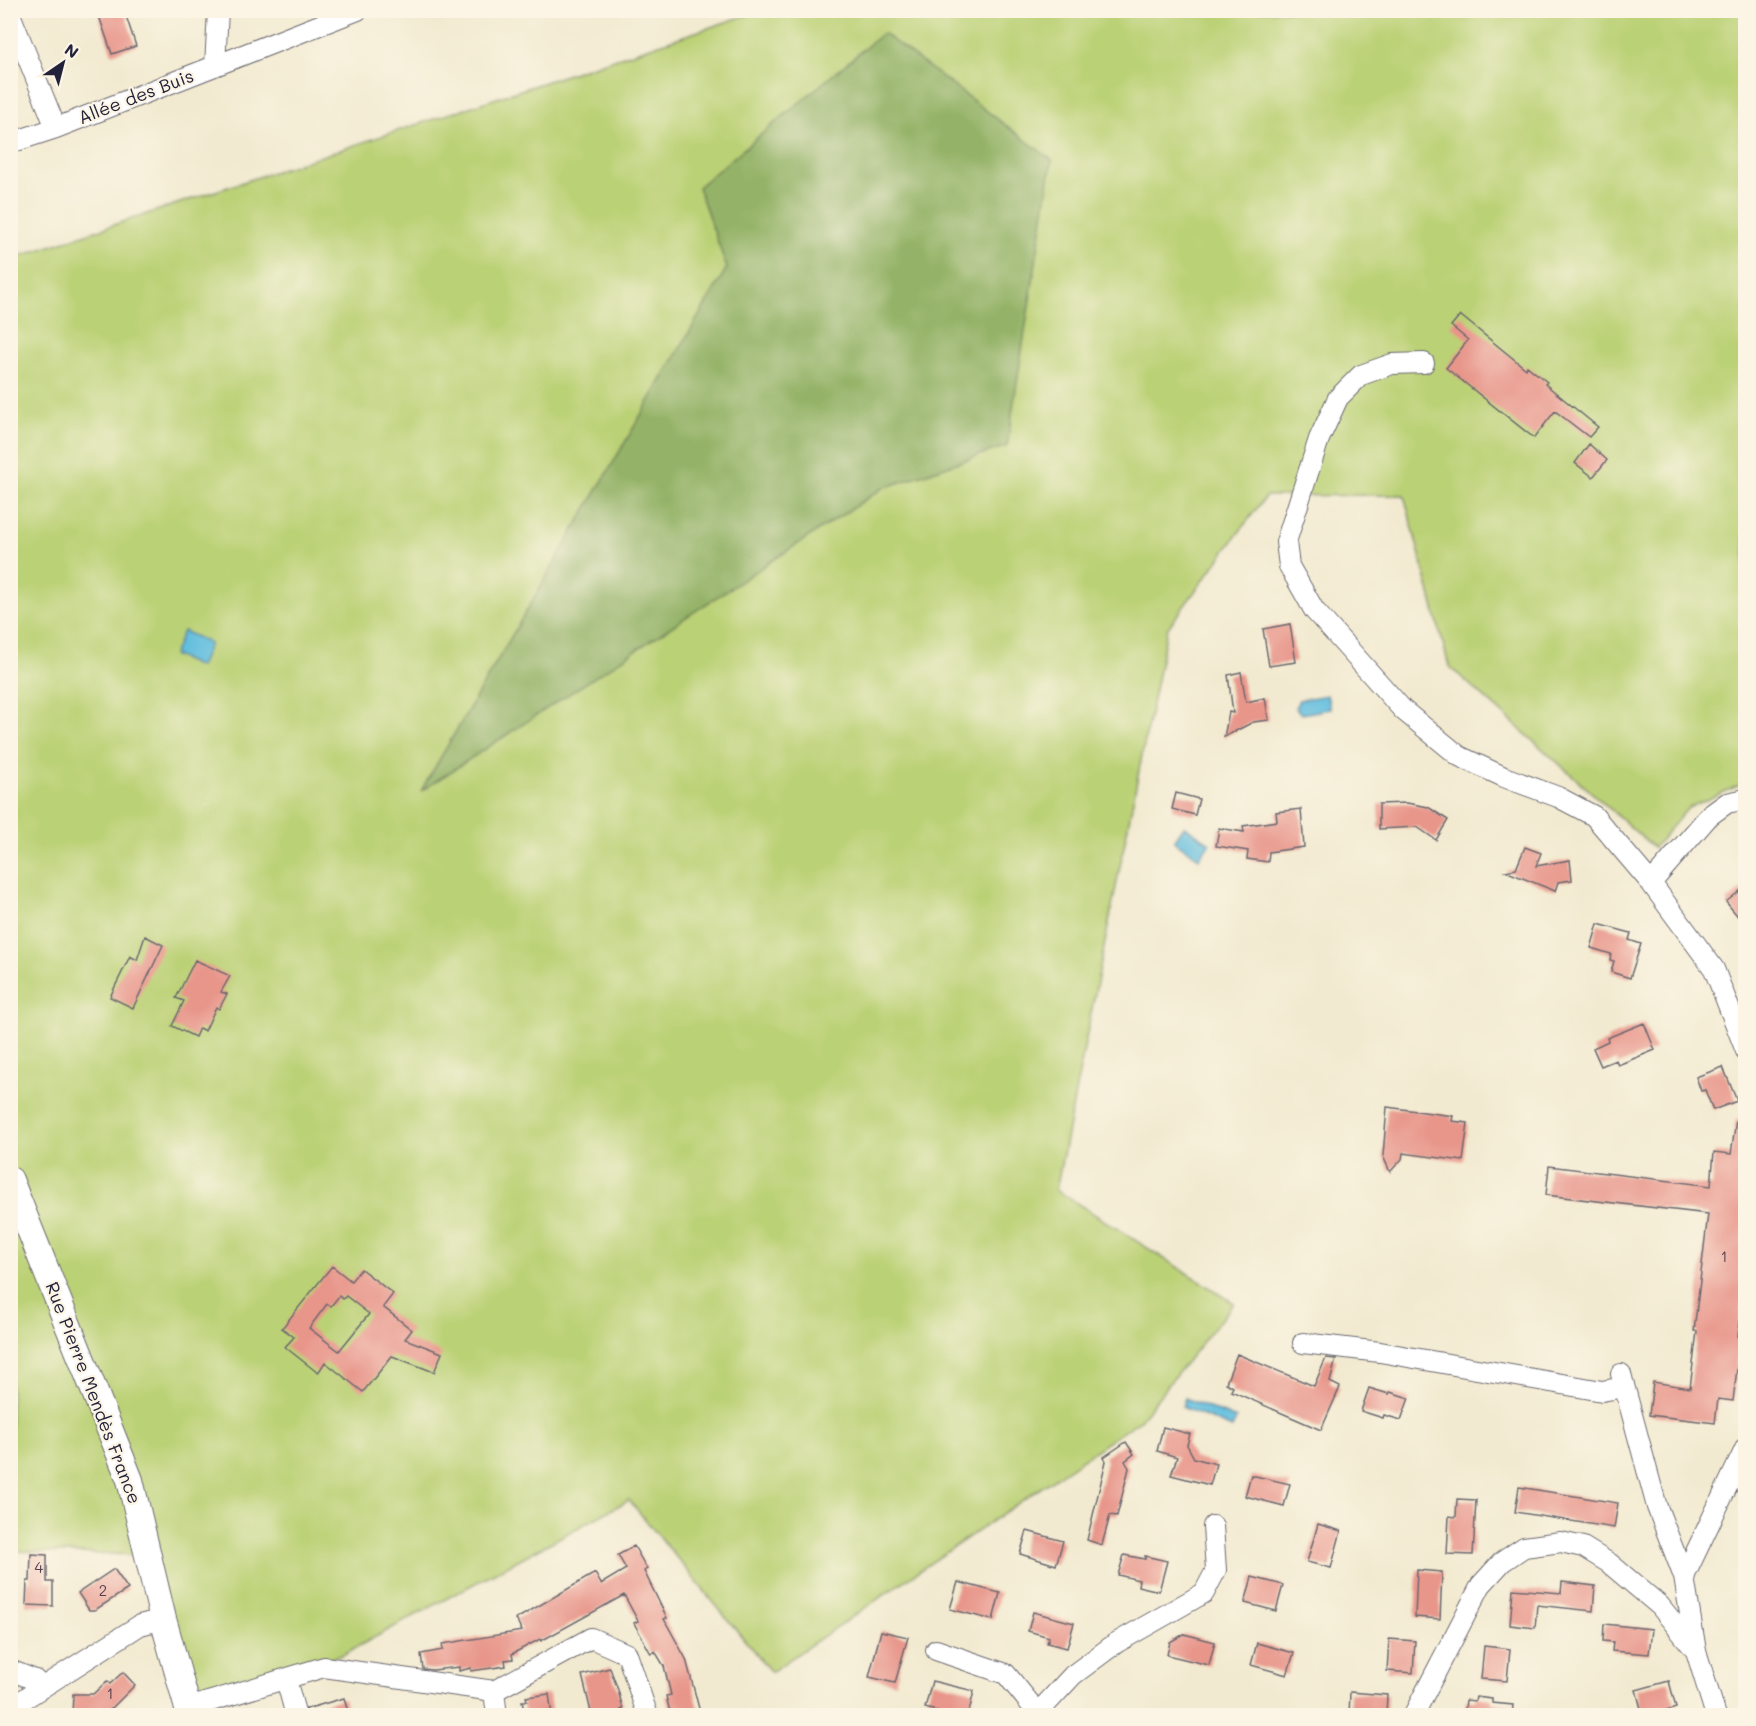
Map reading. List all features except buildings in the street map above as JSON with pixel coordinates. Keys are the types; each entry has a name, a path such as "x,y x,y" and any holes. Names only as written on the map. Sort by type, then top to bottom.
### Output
{"street":[{"name":"Allée des Buis","path":"215,66 218,10"},
{"name":"Allée des Buis","path":"10,143 56,128 357,10"},
{"path":"10,14 56,128"},
{"path":"1424,363 1392,363 1361,375 1338,398 1319,439 1286,542 1289,566 1314,610 1403,710 1459,756 1504,777 1557,797 1594,816 1651,883 1714,969 1746,1051"},
{"path":"1651,883 1709,816 1727,803 1746,799"},
{"name":"Rue Pierre Mendès France","path":"10,1180 129,1480 163,1619 189,1712"},
{"path":"1303,1343 1380,1352 1602,1391 1622,1380 1657,1507 1684,1578 1696,1651 1716,1716"},
{"path":"1684,1578 1746,1447"},
{"path":"936,1650 1006,1674 1036,1714 1074,1675 1116,1643 1204,1593 1216,1570 1213,1527"},
{"path":"1413,1716 1481,1585 1502,1562 1524,1547 1561,1542 1583,1547 1660,1606 1696,1651"},
{"path":"10,1708 140,1625 163,1619"},
{"path":"189,1712 324,1667 494,1690 591,1638 627,1654 648,1716"},
{"path":"10,1670 35,1680 42,1688"},
{"path":"286,1679 296,1716"},
{"path":"494,1690 497,1716"}],"green space":[{"path":"759,11 1745,11 1745,784 1688,808 1654,848 1449,666 1404,495 1266,496 1167,629 1056,1190 1234,1303 1140,1420 771,1672 629,1500 342,1655 200,1694 138,1555 11,1551 11,259"},
{"path":"883,33 1052,160 1007,446 883,488 421,791 727,268 698,187"}],"water":[{"path":"183,631 210,643 200,667 173,655"},
{"path":"1327,695 1330,709 1302,714 1297,710 1299,700"},
{"path":"1184,826 1210,843 1199,858 1174,841"},
{"path":"1185,1398 1236,1419 1232,1428 1182,1407"}]}
